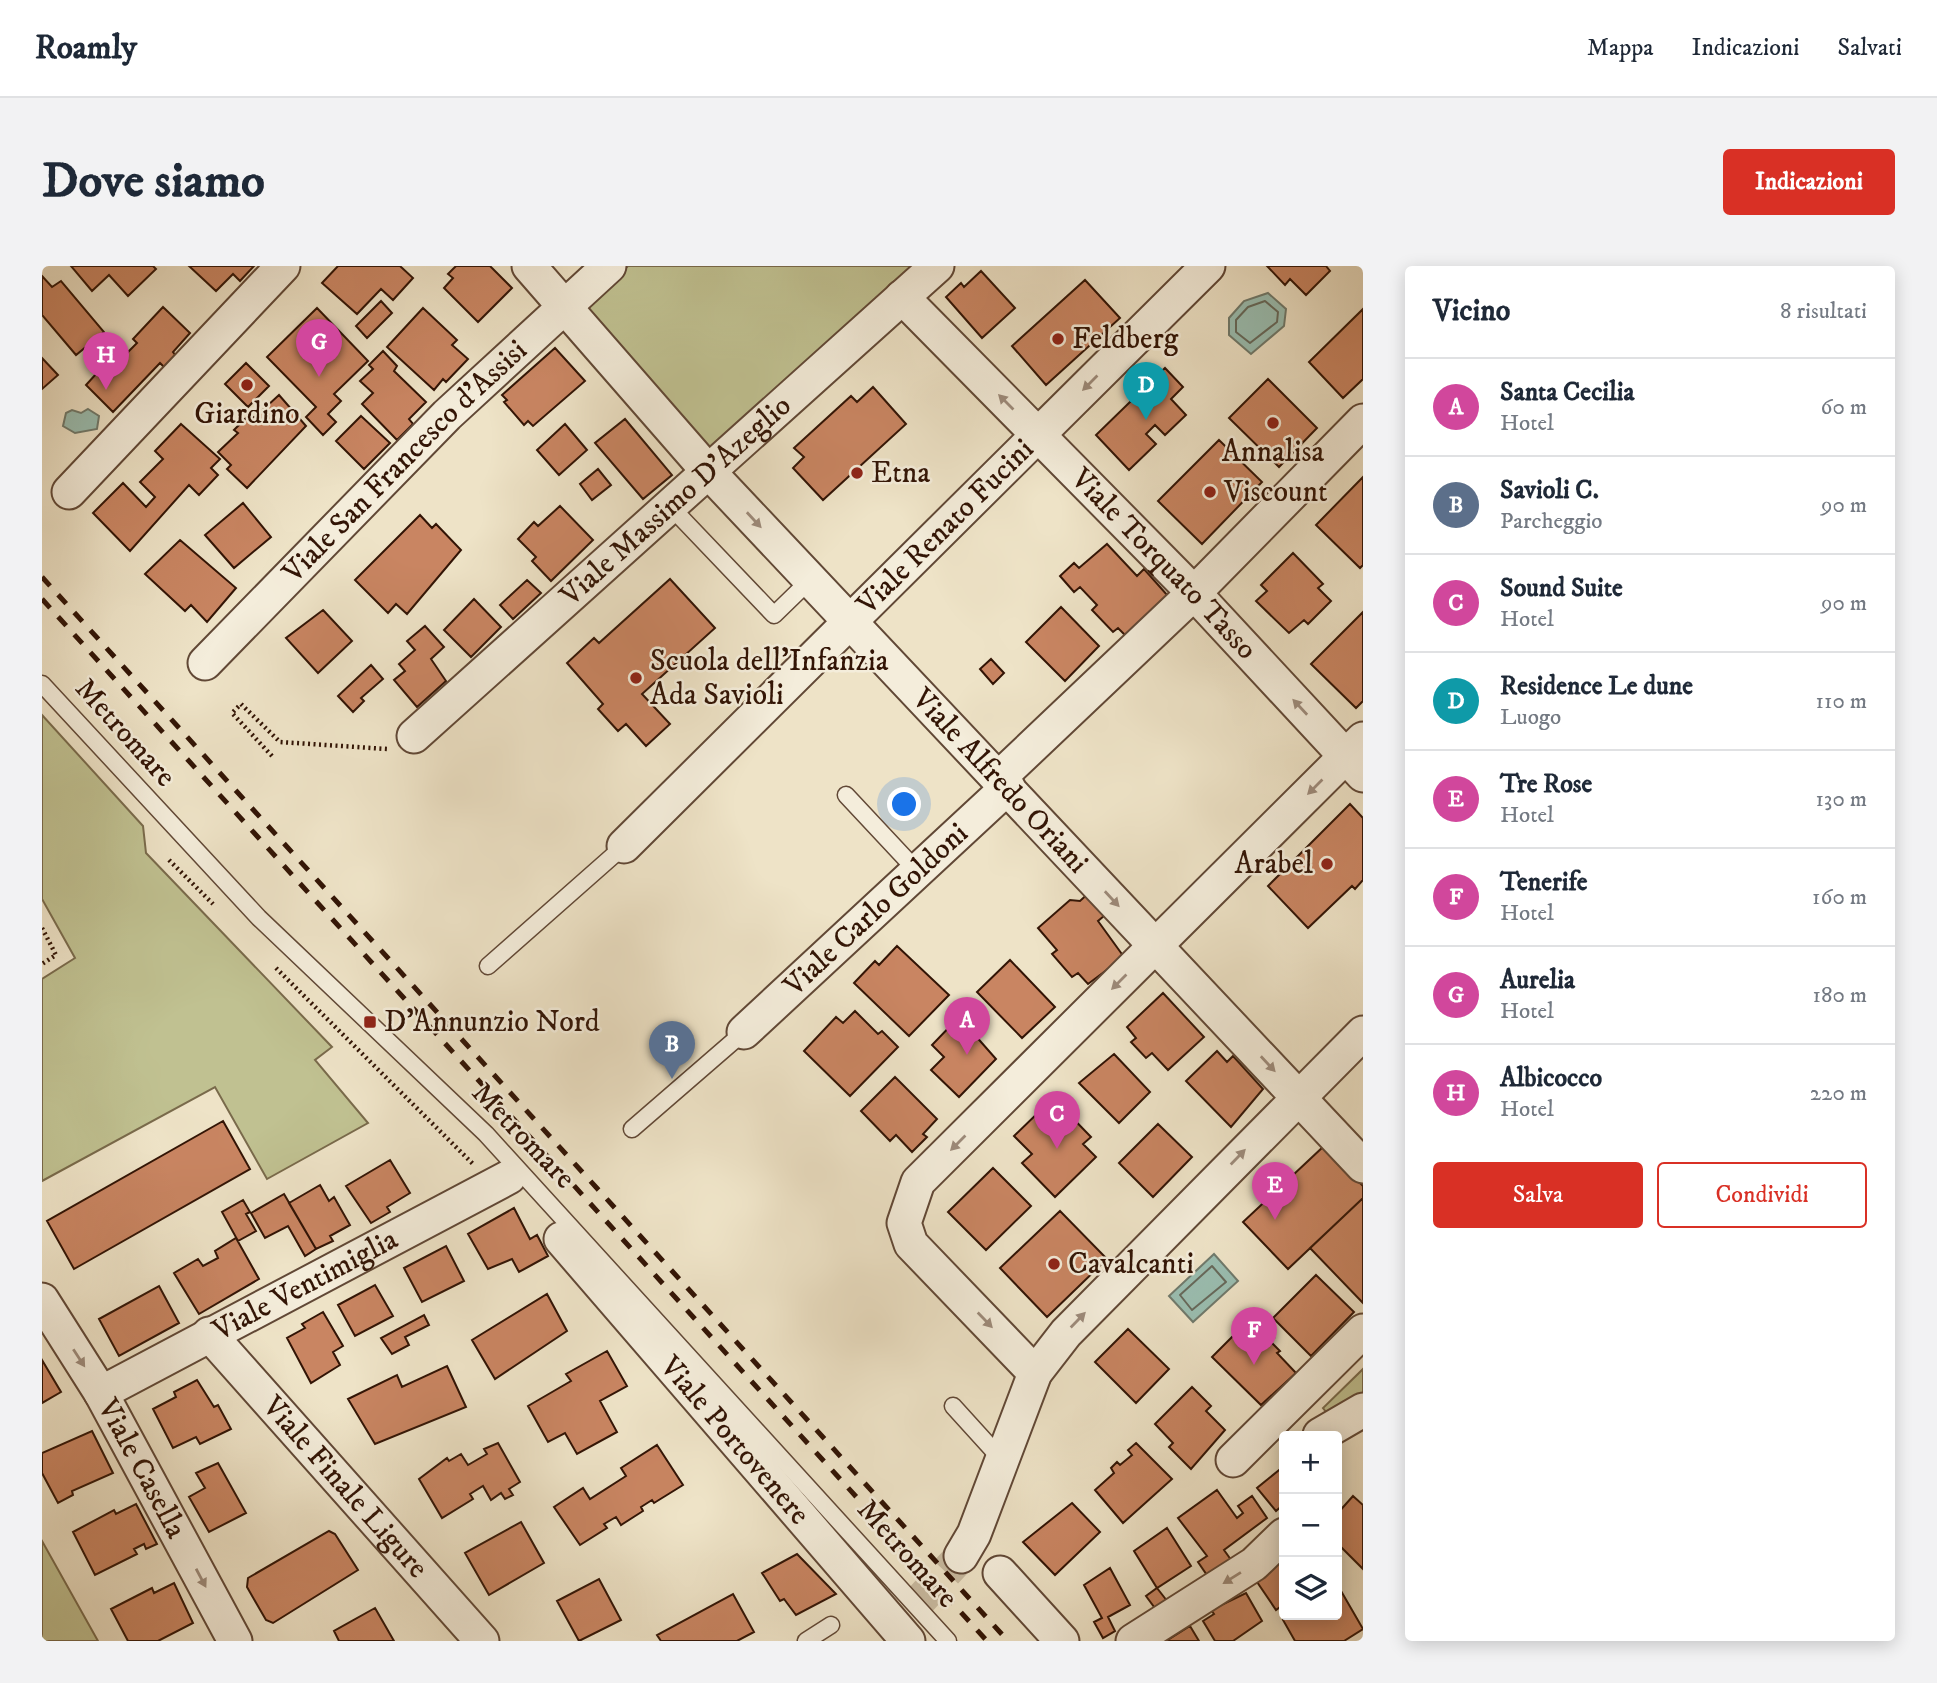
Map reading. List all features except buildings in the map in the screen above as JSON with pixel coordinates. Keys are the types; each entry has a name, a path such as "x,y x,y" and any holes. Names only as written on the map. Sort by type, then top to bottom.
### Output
{"street":[{"path":"69,492 283,266"},
{"name":"Viale Alfredo Oriani","path":"529,266 707,470 1004,782 1363,1166"},
{"name":"Viale San Francesco d'Assisi","path":"205,663 447,415 609,266"},
{"name":"Viale Massimo D'Azeglio","path":"414,736 937,266"},
{"name":"Viale Renato Fucini","path":"624,846 1208,266"},
{"name":"Viale Torquato Tasso","path":"902,297 1357,757"},
{"name":"Viale Carlo Goldoni","path":"744,1032 936,862 1004,782 1363,421"},
{"path":"1040,1377 911,1244 904,1223 918,1182 1156,946 1357,757"},
{"path":"961,1556 974,1534 1002,1460 1040,1377 1066,1333 1363,1033"},
{"name":"Viale Ventimiglia","path":"101,1393 502,1181"},
{"name":"Viale Portovenere","path":"561,1239 898,1629"},
{"name":"Viale Casella","path":"42,1300 101,1393 235,1641"},
{"path":"1233,1460 1363,1331"},
{"name":"Viale Finale Ligure","path":"209,1334 482,1641"},
{"path":"1298,1395 1317,1431"},
{"path":"1328,1431 1363,1410"},
{"path":"1133,1641 1254,1564 1279,1540"},
{"path":"1000,1573 1062,1641"}],"lane":[{"path":"669,505 774,615 810,580"},
{"name":"Metromare","path":"42,684 260,918 486,1134 948,1641"},
{"path":"846,795 936,862"},
{"path":"488,966 624,846"},
{"path":"632,1129 744,1032"},
{"path":"953,1406 1002,1460"},
{"path":"806,1641 831,1625"}],"path":[{"path":"272,756 232,713 241,704 280,742 399,750 414,736"},
{"path":"42,928 56,955 42,964"},
{"path":"325,1017 502,1181"}],"green space":[{"path":"628,266 920,266 711,452 584,307"},
{"path":"42,715 143,826 146,853 332,1047 315,1060 368,1123 267,1179 215,1087 42,1181 42,979 75,958 42,899"},
{"path":"1363,1369 1363,1405 1334,1422 1323,1408"},
{"path":"42,1541 98,1641 42,1641"}],"water":[{"path":"1268,293 1286,309 1284,326 1251,354 1229,335 1229,318 1244,301"},
{"path":"88,409 99,416 97,429 75,433 63,426 66,413 72,410 81,413"},
{"path":"1214,1254 1238,1281 1193,1322 1169,1296"}],"tunnel":[{"path":"912,1609 961,1556"}],"railway":[{"path":"42,577 1008,1641"},
{"path":"42,599 987,1641"}],"place":[{"name":"Feldberg","path":"1058,339"},
{"name":"Aurelia","path":"319,377"},
{"name":"Giardino","path":"247,385"},
{"name":"Albicocco","path":"106,390"},
{"name":"Residence Le dune","path":"1146,420"},
{"name":"Annalisa","path":"1273,423"},
{"name":"Etna","path":"857,473"},
{"name":"Viscount","path":"1210,492"},
{"name":"Scuola dell'Infanzia Ada Savioli","path":"636,678"},
{"name":"Arabel","path":"1327,864"},
{"name":"D'Annunzio Nord","path":"370,1022"},
{"name":"Santa Cecilia","path":"967,1055"},
{"name":"Savioli C.","path":"672,1079"},
{"name":"Sound Suite","path":"1057,1149"},
{"name":"Tre Rose","path":"1275,1220"},
{"name":"Cavalcanti","path":"1054,1264"},
{"name":"Tenerife","path":"1254,1365"}]}
